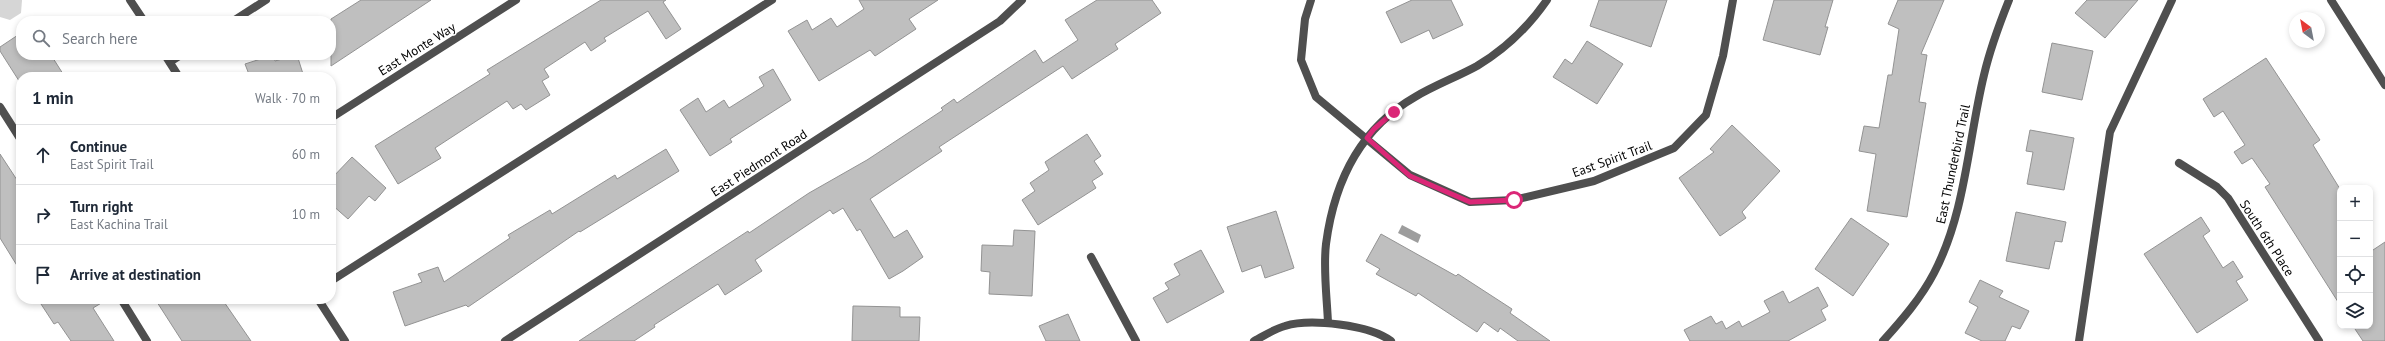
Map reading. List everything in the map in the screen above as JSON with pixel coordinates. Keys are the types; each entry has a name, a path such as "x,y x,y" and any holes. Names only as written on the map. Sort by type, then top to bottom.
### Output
{"street":[{"path":"130,0 141,16"},
{"path":"241,16 266,0"},
{"name":"East Monte Way","path":"336,115 516,0"},
{"path":"336,278 772,0"},
{"name":"East Piedmont Road","path":"505,341 1000,21 1022,0"},
{"path":"1311,0 1305,19 1301,60 1316,97 1367,138"},
{"path":"1328,323 1326,245 1336,195 1344,173 1367,138 1374,129 1414,97 1479,65 1503,47 1526,27 1547,0"},
{"name":"East Spirit Trail","path":"1367,138 1410,176 1470,202 1514,200 1594,181 1674,148 1706,115 1723,56 1733,0"},
{"name":"East Thunderbird Trail","path":"1883,341 1908,312 1934,273 1948,240 1957,211 1984,75 1995,36 2009,0"},
{"path":"2079,341 2110,132 2172,0"},
{"path":"2331,0 2385,85"},
{"path":"173,60 170,62 176,72"},
{"path":"0,107 16,132"},
{"name":"South 6th Place","path":"2179,162 2217,187 2228,198 2318,341"},
{"path":"1091,257 1136,341"},
{"path":"124,304 147,341"},
{"path":"321,304 345,341"},
{"path":"1254,341 1285,325 1328,323 1349,325 1391,341"}],"shaded area":[{"path":"0,0 22,0 21,13 10,20 0,17"},
{"path":"1402,225 1421,235 1418,243 1398,233"}],"building":[{"path":"361,0 431,0 331,66 331,60 336,60 336,16"},
{"path":"601,0 666,0 663,2 681,29 666,39 648,11 604,38 606,41 591,51 585,42 544,69 549,77 542,81 550,95 526,110 521,104 513,109 507,101 435,148 441,158 398,184 375,146 490,74 487,70"},
{"path":"859,0 938,0 909,19 916,29 875,56 870,50 819,81 788,31 807,20 812,30 831,18 837,27 864,9"},
{"path":"1097,0 1152,0 1161,13 1115,44 1118,49 1072,79 1063,66 939,147 942,151 870,199 894,238 907,230 923,257 903,271 889,279 860,229 857,231 843,208 833,214 830,210 755,260 762,271 725,295 718,284 654,325 655,327 634,341 579,341 748,231 749,233 809,193 867,160 943,110 941,108 954,99 957,103 1035,50 1043,63 1078,40 1065,20"},
{"path":"1412,0 1451,0 1463,25 1433,39 1429,30 1401,43 1386,12"},
{"path":"1599,0 1667,0 1651,47 1590,26"},
{"path":"1774,0 1833,0 1825,27 1828,27 1820,55 1763,40"},
{"path":"1898,0 1944,0 1921,54 1927,55 1919,102 1926,103 1907,217 1867,211 1876,154 1859,151 1864,126 1879,128 1888,75 1892,75 1899,29 1888,24"},
{"path":"2087,0 2138,0 2105,38 2075,13"},
{"path":"16,36 16,60 54,60 62,72 16,72 16,76 0,51 0,47"},
{"path":"1587,41 1623,64 1597,104 1553,77 1565,59 1572,64"},
{"path":"2052,43 2093,51 2082,100 2042,92"},
{"path":"2266,58 2320,140 2313,145 2338,185 2337,300 2265,187 2270,184 2252,158 2242,164 2234,152 2245,145 2223,111 2214,117 2203,99"},
{"path":"257,60 299,60 302,72 248,72 245,64"},
{"path":"773,69 791,100 730,139 732,142 710,156 680,110 698,98 706,112 724,100 729,108 764,86 759,77"},
{"path":"1732,125 1780,171 1742,212 1746,218 1720,236 1679,178 1714,152 1710,149"},
{"path":"2030,130 2074,138 2064,190 2027,184 2033,152 2026,151"},
{"path":"1087,134 1101,156 1094,161 1103,174 1092,181 1096,188 1038,225 1022,200 1035,191 1030,183 1049,170 1045,162"},
{"path":"666,149 679,171 580,232 579,231 468,307 466,305 405,326 393,292 422,282 418,274 438,267 444,282 510,238 508,235 550,210 552,214 615,175 617,179"},
{"path":"0,154 16,178 16,264 0,238"},
{"path":"352,157 386,188 375,201 369,196 348,219 336,208 336,174"},
{"path":"1276,211 1294,268 1265,278 1261,265 1242,272 1227,227"},
{"path":"2016,212 2066,222 2062,242 2055,241 2049,269 2006,261"},
{"path":"2201,217 2210,231 2203,236 2223,268 2233,261 2243,277 2236,281 2248,300 2197,333 2144,254"},
{"path":"1851,218 1889,244 1853,296 1815,269"},
{"path":"1014,230 1035,231 1032,296 989,294 990,272 981,271 982,245 1013,246"},
{"path":"1381,234 1456,276 1458,274 1512,309 1510,313 1550,341 1518,341 1500,328 1498,332 1484,322 1477,332 1418,293 1416,296 1376,274 1380,269 1366,261"},
{"path":"2385,242 2385,341 2363,341 2355,329 2373,329 2373,250"},
{"path":"1201,250 1224,292 1167,323 1153,298 1169,289 1165,283 1180,275 1174,264"},
{"path":"1980,280 2003,291 1999,297 2029,311 2020,329 2012,326 2005,341 1982,341 1965,333 1978,307 1969,302"},
{"path":"1818,287 1828,306 1821,310 1826,320 1788,341 1690,341 1684,330 1711,316 1716,324 1722,321 1726,329 1739,321 1742,327 1770,312 1764,301 1783,291 1789,303"},
{"path":"41,304 100,304 93,308 114,341 71,341 58,322 54,324"},
{"path":"158,304 225,304 251,341 182,341"},
{"path":"853,306 900,307 900,317 920,317 919,341 852,341"},
{"path":"1068,314 1080,341 1046,341 1039,326"}],"route":[{"path":"1394,112 1374,129 1367,138 1410,176 1470,202 1514,200"}]}
